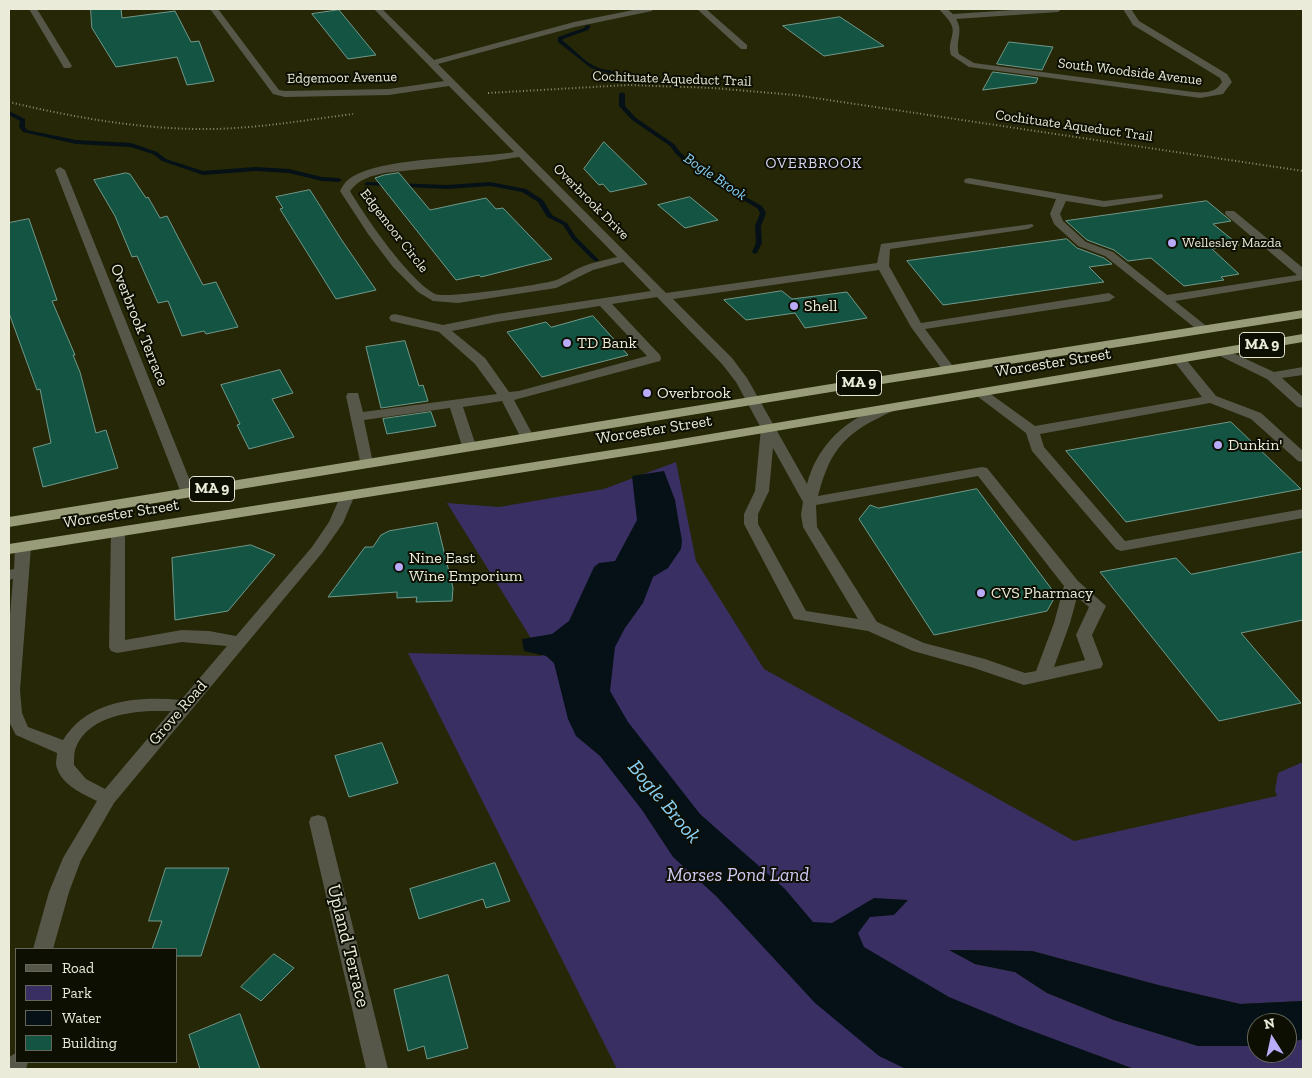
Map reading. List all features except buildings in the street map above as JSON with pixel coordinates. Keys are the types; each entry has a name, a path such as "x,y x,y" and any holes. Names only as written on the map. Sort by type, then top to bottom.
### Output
{"highway":[{"name":"Worcester Street","path":"9,522 753,400 1303,314"},
{"name":"Worcester Street","path":"16,548 347,497 1303,338"}],"street":[{"path":"33,9 67,66"},
{"name":"Edgemoor Avenue","path":"214,9 273,90 280,93 384,92 452,83"},
{"name":"Overbrook Drive","path":"378,9 732,367 753,400 810,502"},
{"path":"433,63 574,25 649,9"},
{"path":"701,9 744,47"},
{"path":"943,9 952,17 1058,9"},
{"name":"South Woodside Avenue","path":"952,17 958,29 953,44 955,55 972,64 1180,93 1210,94 1220,92 1225,88 1227,82 1224,76 1136,23 1127,9"},
{"name":"Edgemoor Circle","path":"522,153 473,160 426,162 387,169 353,181 346,186 345,191 402,271 432,297 458,299 556,284 589,268 626,258"},
{"name":"Overbrook Terrace","path":"60,170 188,493"},
{"path":"969,181 1104,204 1158,196"},
{"path":"1062,197 1055,214 1058,222 1082,244 1109,254 1204,329"},
{"path":"1230,213 1303,276"},
{"path":"949,369 917,327 883,266 885,246 1028,226"},
{"path":"396,318 443,329 477,321 883,266"},
{"path":"1165,299 1303,276"},
{"path":"917,327 1109,297"},
{"path":"357,417 532,392 655,358 604,303"},
{"path":"443,329 484,366 506,397 527,437"},
{"path":"1222,352 1272,376 1303,404"},
{"path":"1179,360 1211,399 1256,416 1303,458"},
{"path":"1272,376 1303,371"},
{"path":"980,393 1032,431 1038,448 1121,546 1303,514"},
{"path":"353,396 366,463"},
{"path":"1032,431 1211,399"},
{"path":"454,403 470,446"},
{"path":"871,626 810,527 807,518 818,469 831,446 847,429 888,408"},
{"path":"768,428 762,491 751,514 750,524 800,615 871,626 919,647 979,663 1024,679 1096,664 1084,635 1098,606 1072,585 982,471 810,502"},
{"name":"Grove Road","path":"43,948 59,892 72,858 108,798 317,550 336,523 347,497"},
{"path":"118,532 117,647 182,636 209,637 240,642"},
{"path":"16,548 13,713 22,731 66,749"},
{"path":"1043,675 1062,623 1072,585"},
{"path":"108,798 80,784 65,767 66,749 80,729 100,714 137,704 155,703 185,706"},
{"name":"Upland Terrace","path":"318,822 378,1069"}],"path":[{"name":"Cochituate Aqueduct Trail","path":"464,94 628,85 713,88 795,95 1303,171"},
{"path":"9,102 97,121 172,128 227,128 360,113"}],"green space":[{"name":"Morses Pond Land","path":"676,462 696,561 764,669 1074,841 1277,796 1275,790 1278,773 1303,762 1303,1001 1240,1004 1158,985 1032,951 950,950 975,964 1015,972 1047,993 1114,1020 1198,1046 1247,1046 1247,1063 1297,1063 1297,1040 1303,1039 1303,1069 1134,1069 1094,1054 948,1069 617,1069 408,653 542,656 447,503 499,507 604,489"}],"water":[{"path":"664,471 675,500 682,541 681,549 668,568 653,577 643,603 625,628 615,647 610,691 628,722 700,814 785,889 813,922 832,923 874,898 908,900 894,915 870,917 858,933 864,947 949,997 1019,1026 1134,1069 906,1069 879,1056 815,1003 716,896 673,857 642,810 600,756 576,736 568,719 554,663 546,656 524,651 522,639 552,634 569,621 594,567 599,563 615,561 637,520 632,476"},
{"path":"949,950 1032,951 1158,985 1240,1004 1303,1001 1303,1039 1297,1040 1297,1013 1247,1013 1247,1046 1198,1046 1114,1020 1047,993 1015,972 975,964"}],"waterway":[{"name":"Bogle Brook","path":"588,26 586,29 560,38 561,42 597,69 617,74 623,79"},
{"name":"Bogle Brook","path":"622,94 622,106 634,119 672,145 689,163 729,190 760,207 763,213 758,226 759,243 755,252"},
{"path":"9,113 23,120 22,127 25,131 76,142 131,145 155,153 164,160 203,173 255,169 289,171 322,179 339,180"},
{"path":"367,184 447,187 490,184 524,190 541,201 549,216 565,224 574,238 596,260"}],"place":[{"name":"Wellesley Mazda","path":"1172,243"},
{"name":"Shell","path":"794,306"},
{"name":"TD Bank","path":"567,343"},
{"name":"Overbrook","path":"647,393"},
{"name":"Dunkin'","path":"1218,445"},
{"name":"Nine East Wine Emporium","path":"399,567"},
{"name":"CVS Pharmacy","path":"981,593"}],"district":[{"name":"OVERBROOK","path":"814,164"}]}
